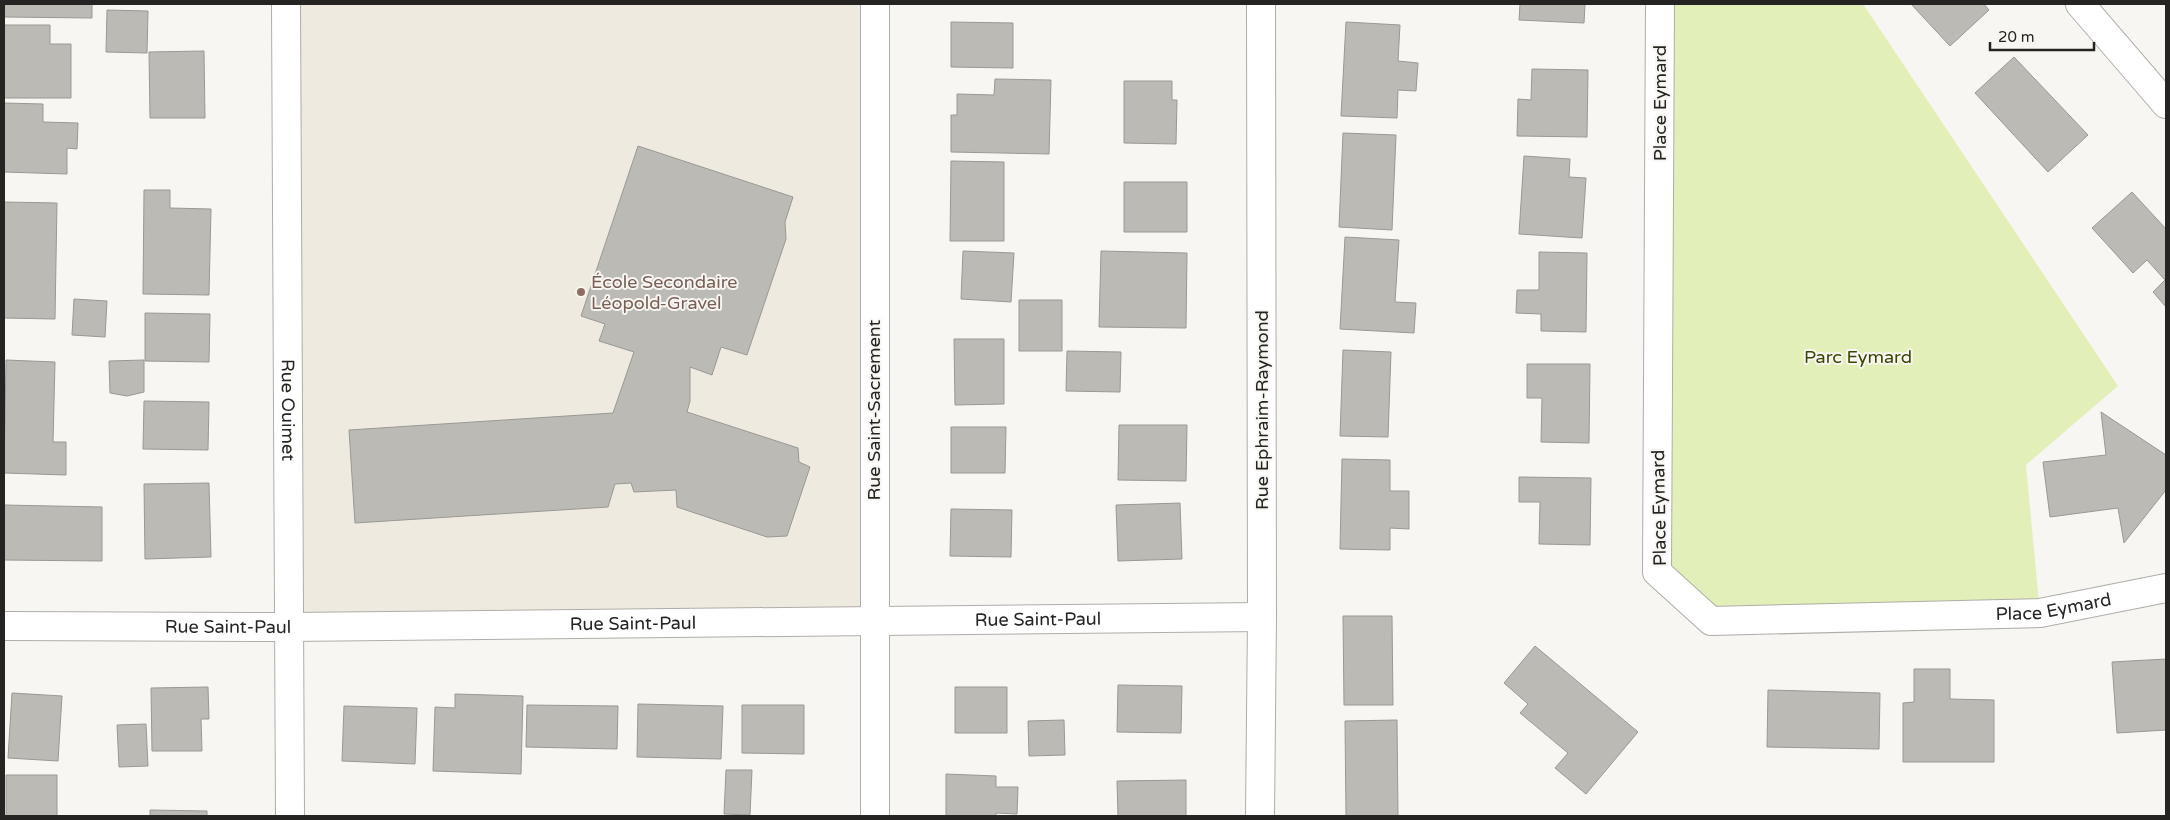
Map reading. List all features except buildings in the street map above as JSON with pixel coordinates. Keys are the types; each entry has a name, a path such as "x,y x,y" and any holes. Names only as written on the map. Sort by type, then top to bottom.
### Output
{"street":[{"name":"Rue Ouimet","path":"286,4 290,816"},
{"name":"Rue Saint-Sacrement","path":"874,816 875,4"},
{"name":"Rue Ephraim-Raymond","path":"1260,816 1262,617 1261,4"},
{"name":"Place Eymard","path":"1660,4 1657,572 1711,621 2040,613 2166,588"},
{"path":"2080,4 2166,104"},
{"name":"Rue Saint-Paul","path":"4,626 288,626 1262,617"}],"shaded area":[{"name":"École Secondaire Léopold-Gravel","path":"286,4 875,4 874,621 289,627"}],"green space":[{"name":"Parc Eymard","path":"1660,4 1863,4 2118,386 2026,465 2040,613 1711,621 1657,572"}],"place":[{"name":"École Secondaire Léopold-Gravel","path":"581,292"}]}
